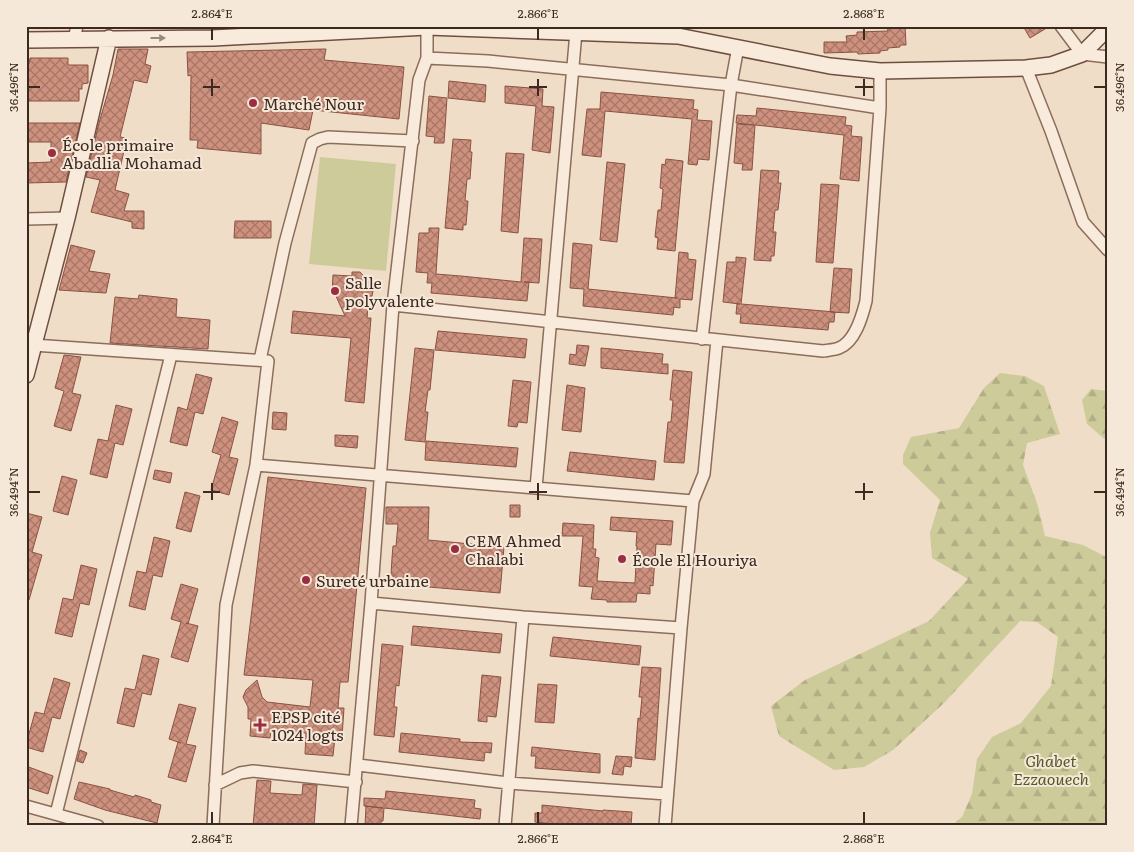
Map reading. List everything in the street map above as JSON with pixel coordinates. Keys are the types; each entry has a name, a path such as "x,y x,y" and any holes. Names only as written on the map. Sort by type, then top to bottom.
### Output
{"street":[{"path":"1061,26 1082,54 1108,57"},
{"path":"26,40 76,33 109,38 212,32 427,27 576,32 680,31 738,48 830,66 880,71 1026,68 1051,65 1082,54 1108,28"},
{"path":"352,826 393,306 419,80 427,58 427,27"},
{"path":"536,488 576,32"},
{"path":"26,375 109,38"},
{"path":"702,339 731,85 738,48"},
{"path":"427,58 488,61 731,85 880,108"},
{"path":"1026,68 1052,131 1083,222 1108,250"},
{"path":"393,306 823,351 841,348 855,333 862,318 866,301 880,108 880,71"},
{"path":"260,360 285,243 312,143 328,137 413,141"},
{"path":"26,219 66,218"},
{"path":"665,826 693,502 704,474 717,340"},
{"path":"33,346 268,361 256,465 226,605 213,826"},
{"path":"56,814 171,355"},
{"path":"256,465 693,502"},
{"path":"371,603 522,617 681,628"},
{"path":"505,826 522,617"},
{"path":"358,765 508,783 667,794"},
{"path":"215,785 240,773 252,771 356,782"},
{"path":"26,806 98,826"}],"green space":[{"path":"320,157 396,164 386,271 309,264"},
{"name":"Ghabet Ezzaouech","path":"1000,373 1025,376 1044,386 1060,434 1027,443 1023,465 1038,506 1045,536 1083,545 1108,558 1108,826 951,826 962,817 972,794 977,759 992,737 1021,723 1051,686 1058,637 1037,622 1020,621 944,703 893,750 864,767 834,770 779,736 771,706 805,680 929,621 968,579 932,558 930,533 940,500 903,464 903,455 911,437 959,428 984,388"},
{"path":"1091,389 1108,391 1108,442 1087,424 1082,400"}],"building":[{"path":"887,26 905,26 906,45 888,48 888,50 880,51 880,53 824,53 824,42 847,42 846,36 857,35 857,32 888,31"},
{"path":"1023,26 1050,26 1030,38"},
{"path":"118,49 148,49 145,64 151,66 147,83 134,80 120,137 127,138 115,190 129,194 124,211 144,211 144,229 132,228 132,222 91,212 100,180 86,177"},
{"name":"Marché Nour","path":"326,49 324,60 404,67 399,119 313,110 309,130 261,123 261,154 197,148 198,140 190,140 191,75 188,76 187,52"},
{"path":"30,58 68,58 68,65 88,65 88,83 82,84 82,89 79,89 79,101 26,101 26,64 29,64"},
{"path":"449,81 486,85 485,102 448,98"},
{"path":"505,86 543,89 542,106 554,107 550,153 532,150 536,106 505,103"},
{"path":"601,92 694,100 693,109 698,110 697,120 712,121 709,160 698,159 697,165 688,164 692,119 605,111 601,157 582,155 587,109 600,109"},
{"path":"429,96 447,98 444,143 434,143 435,137 426,136"},
{"path":"757,108 846,117 845,125 852,126 851,136 862,137 859,181 840,179 844,135 755,125 752,170 742,170 743,164 734,163 737,124 754,125 736,123 737,115 756,116"},
{"path":"26,123 80,123 66,182 26,183 26,163 51,162 51,142 26,142"},
{"path":"453,139 471,140 470,179 467,179 465,201 468,201 466,225 463,225 463,230 445,228"},
{"path":"506,153 524,154 518,233 501,231"},
{"path":"666,159 683,161 675,251 657,249 658,238 655,237 658,210 661,210 663,189 660,188 662,164 665,165"},
{"path":"607,162 625,164 617,242 600,240"},
{"path":"761,170 779,171 778,183 781,183 778,210 775,210 773,232 776,232 774,256 771,256 771,261 754,260"},
{"path":"821,184 839,185 833,263 816,262"},
{"path":"235,221 271,221 271,238 234,238"},
{"path":"429,228 439,228 436,274 521,282 524,238 542,239 539,283 529,282 527,301 431,293 432,283 427,283 428,273 416,272 419,233 429,233"},
{"path":"573,243 592,245 588,289 675,298 679,252 688,253 688,259 696,260 692,300 680,299 680,308 674,307 673,315 583,306 584,289 570,288"},
{"path":"71,245 95,251 89,271 110,274 106,293 59,290"},
{"path":"736,257 746,258 741,304 835,312 834,322 829,322 828,330 740,323 741,314 736,314 737,304 740,304 723,302 727,262 736,262"},
{"path":"834,268 852,269 849,313 830,312"},
{"path":"352,272 360,272 369,282 373,291 372,296 369,296 367,318 371,318 364,403 345,401 351,338 291,333 293,311 345,316 335,294 332,294 333,275 352,276"},
{"path":"139,295 177,299 176,317 210,320 208,349 110,343 115,297 138,299"},
{"path":"438,331 527,339 525,358 435,350"},
{"path":"577,345 589,346 585,366 569,364 570,354 576,355"},
{"path":"415,348 434,350 430,390 428,390 425,412 428,412 425,442 405,440"},
{"path":"601,348 663,354 662,364 668,364 668,374 601,368"},
{"path":"64,355 81,357 72,393 81,395 71,431 54,426 64,391 55,388"},
{"path":"673,370 692,372 684,463 664,462 668,422 671,422 673,400 670,400"},
{"path":"196,374 212,378 203,414 195,412 187,446 170,442 178,407 187,410"},
{"path":"513,380 531,382 527,423 518,422 517,427 508,426"},
{"path":"567,385 585,388 581,432 562,430"},
{"path":"116,405 132,409 123,445 115,443 107,478 90,474 98,439 108,441"},
{"path":"273,412 287,413 286,430 272,429"},
{"path":"222,417 238,422 229,457 238,459 229,495 211,490 221,455 212,452"},
{"path":"335,435 358,436 357,448 335,446"},
{"path":"426,441 518,448 516,467 425,460"},
{"path":"570,452 656,461 654,480 567,471"},
{"path":"155,470 172,473 170,483 153,479"},
{"path":"62,476 77,480 68,515 53,511"},
{"name":"Sureté urbaine","path":"268,477 366,488 348,682 340,682 338,708 344,708 342,737 335,737 333,756 305,754 306,733 271,730 270,738 250,736 251,719 248,719 248,707 243,697 246,690 257,680 262,697 267,702 310,707 313,680 244,675"},
{"path":"185,492 200,496 191,532 176,528"},
{"path":"510,505 520,505 520,517 510,517"},
{"path":"386,507 429,507 428,540 504,547 500,593 393,584 393,575 391,575 393,546 396,546 398,524 386,524"},
{"path":"26,513 42,517 32,552 42,555 29,600 26,599"},
{"path":"611,517 673,521 671,545 656,544 653,586 650,585 650,594 637,593 636,602 607,602 607,600 591,599 593,587 579,586 583,536 562,536 563,523 594,525 593,549 596,549 595,557 599,558 597,581 635,583 637,532 610,530"},
{"path":"154,537 170,541 162,577 153,575 145,610 129,606 137,571 146,573"},
{"path":"81,565 97,569 89,605 80,603 72,637 55,633 63,598 73,600"},
{"path":"181,584 198,589 188,624 198,626 188,662 171,657 181,622 171,619"},
{"path":"413,626 502,634 500,653 411,645"},
{"path":"553,637 641,646 639,665 550,656"},
{"path":"382,644 403,646 399,686 396,685 394,707 397,707 394,737 374,735"},
{"path":"143,655 159,659 151,695 142,693 134,727 117,723 125,688 135,690"},
{"path":"642,667 661,668 655,760 635,758 638,718 640,719 642,697 639,697"},
{"path":"482,675 501,677 496,717 487,716 487,722 478,721"},
{"path":"54,678 70,683 60,719 52,717 43,752 26,747 26,745 35,712 44,714"},
{"path":"538,684 557,685 554,723 535,722"},
{"path":"179,704 196,708 186,744 196,746 186,782 168,777 178,742 169,739"},
{"path":"401,733 460,739 460,742 492,743 491,753 485,752 484,761 399,752"},
{"path":"532,747 600,754 600,773 535,768 536,756 531,756"},
{"path":"80,750 87,753 83,763 77,761"},
{"path":"616,756 632,757 631,767 624,766 623,775 612,774"},
{"path":"26,766 53,776 48,794 26,787"},
{"path":"257,780 271,781 270,793 302,795 303,784 317,785 314,826 253,826"},
{"path":"79,782 134,797 135,795 161,805 157,823 105,810 74,799"},
{"path":"386,791 475,800 474,808 481,809 480,819 384,808 381,826 365,826 366,806 364,806 364,798 385,799"},
{"path":"542,805 632,812 631,826 571,826 535,822 535,813 542,813"}],"place":[{"name":"Marché Nour","path":"253,103"},
{"name":"École primaire Abadlia Mohamad","path":"52,153"},
{"name":"Salle polyvalente","path":"335,291"},
{"name":"CEM Ahmed Chalabi","path":"455,549"},
{"name":"École El Houriya","path":"622,559"},
{"name":"Sureté urbaine","path":"306,580"},
{"name":"EPSP cité 1024 logts","path":"260,725"}]}
